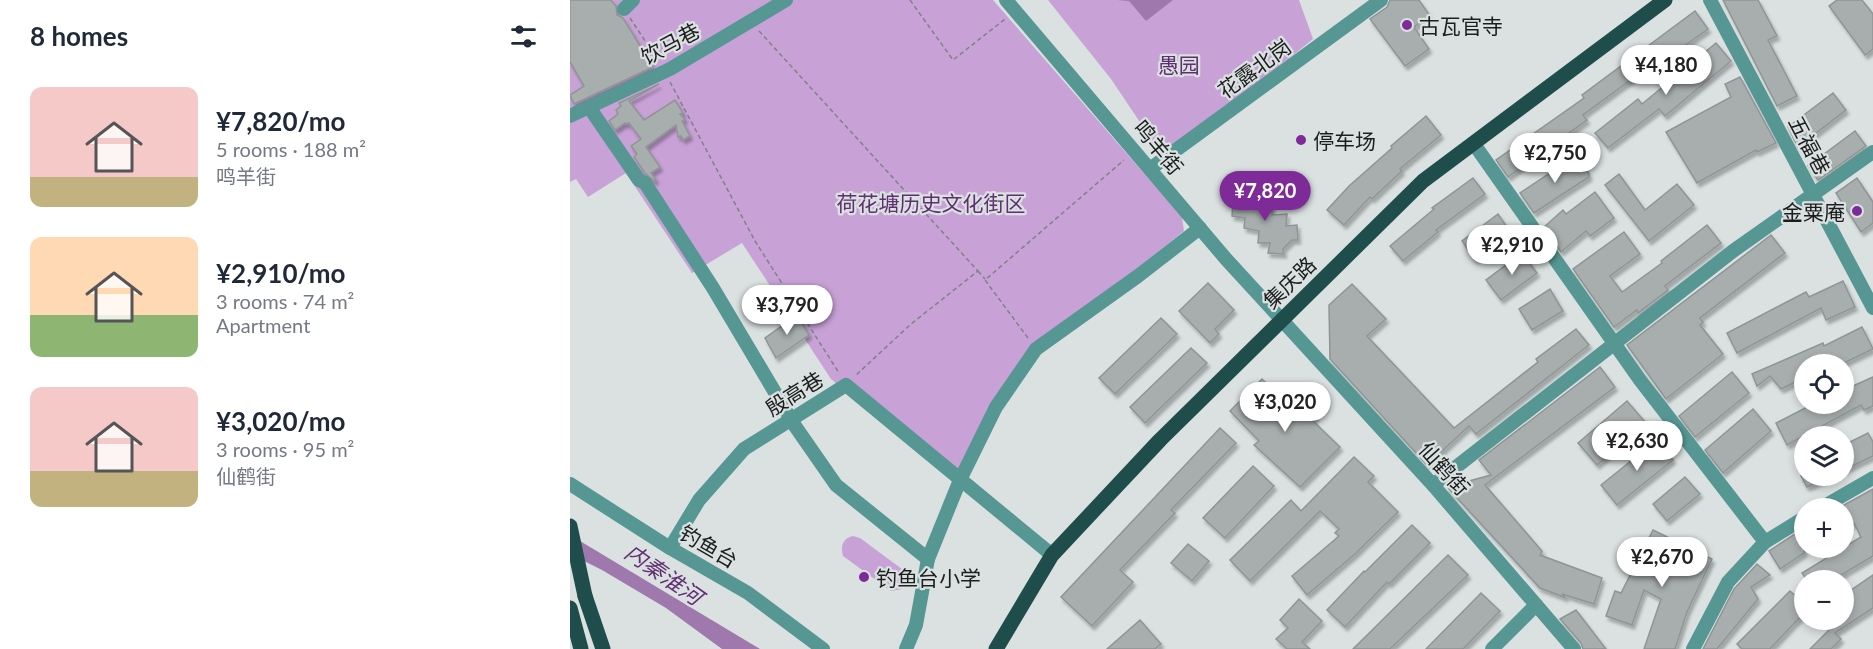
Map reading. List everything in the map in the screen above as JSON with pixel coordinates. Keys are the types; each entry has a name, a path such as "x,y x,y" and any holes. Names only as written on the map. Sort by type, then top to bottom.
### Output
{"main road":[{"name":"集庆路","path":"996,649 1052,555 1160,440 1280,320 1423,181 1662,1"},
{"path":"570,526 585,596 603,649"},
{"path":"570,607 582,649"}],"street":[{"name":"饮马巷","path":"570,116 664,71 786,0"},
{"name":"花露北岗","path":"1150,169 1381,0"},
{"name":"五福巷","path":"1710,0 1873,308"},
{"name":"鸣羊街","path":"1011,5 1280,320"},
{"path":"589,107 639,180 645,183 652,193 713,288 791,419 836,485 928,559"},
{"path":"1474,144 1640,380 1765,542"},
{"path":"1433,485 1733,251 1873,152"},
{"path":"906,649 916,625 928,559 960,480 996,407 1036,349 1138,276 1200,228"},
{"name":"仙鹤街","path":"1280,320 1433,485 1574,649"},
{"name":"殷高巷","path":"670,548 699,500 744,449 846,385 1052,555"},
{"path":"1838,498 1873,478"},
{"name":"钓鱼台","path":"570,484 670,548 748,593 823,649"},
{"path":"1693,649 1728,582 1765,542 1794,524"},
{"path":"1492,649 1536,605"}],"path":[{"path":"910,0 953,60 1011,5"},
{"path":"628,5 754,241 846,385 911,324 978,271"},
{"path":"751,21 986,280 1036,349"},
{"path":"986,280 1135,151"}],"green space":[{"name":"荷花塘历史文化街区","path":"570,0 993,0 1182,217 1184,231 1036,349 952,480 831,379 742,243 692,273 626,173 588,197 576,179 570,182"},
{"name":"愚园","path":"1048,0 1299,0 1313,39 1162,155 1111,79"},
{"path":"853,536 860,538 906,572 908,578 902,589 891,591 843,556 843,543"}],"shaded area":[{"path":"1117,0 1173,0 1146,21 1129,1"},
{"path":"570,535 760,649 722,649 666,608 570,554"}],"building":[{"path":"570,0 611,0 616,6 617,15 623,18 653,67 574,104 570,95 584,86 570,62"},
{"name":"古瓦官寺","path":"1390,0 1419,0 1430,16 1414,27 1429,49 1405,66 1370,19 1387,7"},
{"path":"1723,0 1758,0 1777,36 1768,40 1797,96 1777,106"},
{"path":"1837,0 1862,0 1873,14 1873,49 1865,55 1829,6"},
{"path":"1695,11 1708,29 1645,74 1643,71 1583,115 1587,120 1508,177 1496,160 1584,98 1582,95"},
{"path":"1716,43 1731,61 1665,116 1659,109 1608,148 1595,133 1638,99 1642,104"},
{"path":"1740,77 1776,143 1757,152 1756,150 1697,183 1666,132 1731,97 1725,84"},
{"path":"659,84 629,101 644,120 675,100 683,113 680,114 685,119 682,121 690,136 683,140 681,136 678,137 676,125 646,147 660,167 651,173 656,180 654,181 634,157 637,154 631,146 641,139 629,123 615,130 609,121 618,114 616,110 621,106 619,103"},
{"path":"1833,93 1846,110 1798,147 1788,127"},
{"path":"1426,116 1441,135 1400,169 1402,171 1372,199 1370,197 1344,225 1327,210 1349,186 1392,148 1391,146"},
{"path":"1855,131 1866,146 1818,180 1808,166"},
{"path":"1577,155 1589,177 1534,213 1520,193"},
{"path":"1619,174 1645,210 1677,184 1694,205 1649,241 1605,185"},
{"path":"1473,178 1485,194 1436,230 1438,232 1403,261 1390,246 1434,209 1432,208"},
{"name":"金粟庵","path":"1857,178 1873,202 1873,223 1861,232 1836,193"},
{"path":"1248,187 1260,189 1260,200 1272,201 1272,215 1287,214 1286,226 1297,225 1298,240 1292,240 1283,249 1284,254 1268,253 1270,243 1258,243 1259,231 1244,228 1245,218 1232,216 1233,202 1239,202 1247,195"},
{"path":"1595,192 1614,218 1590,236 1586,231 1561,252 1544,227 1563,210 1566,214"},
{"path":"1498,214 1511,233 1475,259 1462,241"},
{"path":"1707,225 1721,243 1665,286 1668,290 1638,313 1637,310 1614,327 1573,269 1624,232 1640,254 1610,276 1622,292 1662,263 1661,261"},
{"path":"1771,235 1785,253 1700,318 1703,322 1700,325 1723,354 1666,399 1627,345"},
{"path":"1522,253 1537,273 1501,300 1486,280"},
{"path":"1843,281 1855,307 1826,320 1821,308 1737,353 1727,333 1806,292 1809,297"},
{"path":"1208,283 1234,310 1215,329 1219,334 1210,343 1179,311"},
{"path":"1352,284 1386,319 1367,336 1454,428 1538,362 1536,359 1576,329 1589,345 1476,434 1469,426 1427,465 1330,359 1329,305"},
{"path":"1550,289 1563,311 1532,330 1519,309"},
{"path":"797,315 809,335 776,358 765,338"},
{"path":"1161,318 1177,334 1115,394 1099,378"},
{"path":"1862,327 1873,349 1854,358 1854,354 1798,354 1823,343 1824,346"},
{"path":"1191,348 1207,363 1145,423 1130,407"},
{"path":"1794,356 1794,383 1781,389 1770,376 1757,386 1752,374"},
{"path":"1600,367 1615,387 1485,485 1542,551 1540,555 1602,578 1594,604 1562,594 1566,598 1540,588 1447,487 1491,475 1479,460"},
{"path":"1732,372 1749,393 1695,437 1679,416"},
{"path":"1873,377 1873,406 1864,410 1861,405 1854,409 1854,386"},
{"path":"1262,379 1291,408 1299,400 1316,416 1312,420 1340,447 1300,487 1254,445 1259,441 1230,411"},
{"path":"1627,401 1646,423 1597,465 1578,443"},
{"path":"1753,409 1771,431 1723,473 1705,450"},
{"path":"1794,414 1844,414 1822,426 1794,426 1794,441 1787,445 1776,423"},
{"path":"1220,428 1236,443 1171,510 1175,513 1120,570 1133,582 1092,626 1061,597"},
{"path":"1868,433 1873,442 1873,456 1854,465 1854,440"},
{"path":"1657,440 1673,460 1617,505 1601,485"},
{"path":"1354,457 1374,476 1368,482 1398,512 1355,554 1307,595 1292,576 1339,536 1335,533 1339,529 1320,511 1250,581 1230,560 1291,500 1301,511"},
{"path":"1253,466 1274,486 1225,538 1203,518"},
{"path":"1685,477 1700,494 1667,521 1653,504"},
{"path":"1873,489 1873,556 1850,570 1807,570 1827,558 1854,558 1854,541 1861,537 1854,523 1854,499"},
{"path":"1412,525 1430,543 1389,584 1387,582 1345,627 1327,610"},
{"path":"1653,530 1712,559 1687,612 1675,649 1644,649 1661,599 1644,590 1632,625 1606,616 1615,591 1621,593"},
{"path":"1794,535 1794,558 1796,558 1780,569 1769,551"},
{"path":"1188,544 1209,561 1192,581 1171,563"},
{"path":"1448,555 1468,575 1390,649 1353,649"},
{"path":"1757,564 1770,575 1751,587 1758,599 1717,649 1703,649 1734,589"},
{"path":"1873,575 1873,608 1854,620 1854,588"},
{"path":"1790,591 1794,594 1794,624 1770,649 1742,649 1737,644"},
{"path":"1481,593 1500,611 1463,649 1426,649"},
{"path":"1299,599 1322,621 1302,642 1310,649 1287,649 1276,639 1288,628 1280,620"},
{"path":"1576,610 1606,649 1583,649 1581,643 1560,619"},
{"path":"1140,620 1161,644 1155,649 1107,649"},
{"path":"1829,630 1840,630 1835,633 1841,639 1831,649 1810,649"}],"place":[{"name":"古瓦官寺","path":"1407,25"},
{"name":"停车场","path":"1301,140"},
{"name":"金粟庵","path":"1857,211"},
{"name":"钓鱼台小学","path":"864,577"}],"water label":[{"name":"内秦淮河","path":"664,574"}]}
